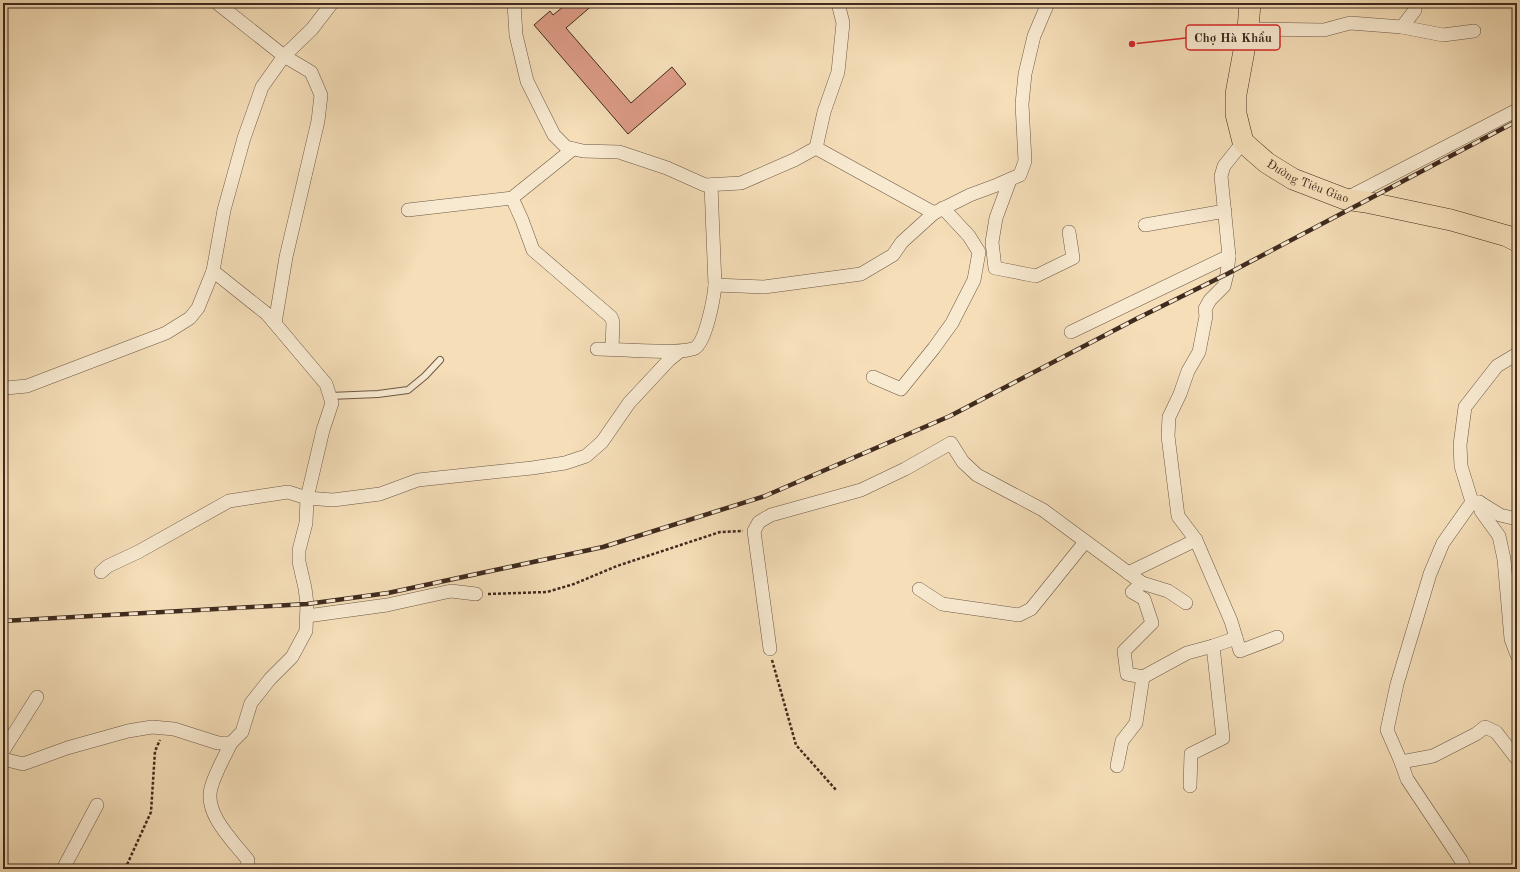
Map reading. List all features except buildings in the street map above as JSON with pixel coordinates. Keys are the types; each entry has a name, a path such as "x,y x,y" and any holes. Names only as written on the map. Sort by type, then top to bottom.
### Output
{"highway":[{"path":"1243,142 1236,114 1236,94 1248,29 1250,3"},
{"name":"Đường Tiêu Giao","path":"1243,142 1267,164 1293,179 1345,199 1451,220 1507,236 1517,241"}],"street":[{"path":"217,3 284,56 311,72 321,95 318,121 286,257 275,323"},
{"path":"3,385 6,388 27,386 166,333 190,318 198,308 213,271 224,210 244,138 262,88 284,56 312,29 332,3"},
{"path":"514,3 516,35 527,81 554,135 566,147 583,151 619,152 667,168 705,185 741,183 794,160 816,148 824,112 838,72 843,23 838,3"},
{"path":"715,285 764,287 862,274 893,255 902,242 938,211 970,195 1020,175 1025,161 1022,104 1025,74 1034,36 1048,3"},
{"path":"1402,27 1415,10 1415,3"},
{"path":"1248,29 1324,30 1350,23 1402,27 1443,35 1474,31"},
{"path":"1345,199 1517,110"},
{"path":"1243,142 1224,166 1221,176 1229,256 1224,286 1210,300 1205,309 1206,316 1199,352 1188,372 1180,394 1168,417 1168,436 1178,516 1196,540 1231,621 1240,651 1276,637"},
{"path":"816,148 938,211 969,236 979,252 974,280 952,323 901,390 873,377"},
{"path":"408,210 512,198 573,149"},
{"path":"1010,180 996,218 992,242 995,268 1036,276 1073,258 1069,232"},
{"path":"597,349 679,352 695,348 703,339 714,299 715,285 711,185"},
{"path":"512,198 533,250 611,317 613,322 612,349"},
{"path":"1145,225 1225,211"},
{"path":"975,246 992,242"},
{"path":"1071,332 1229,256"},
{"path":"213,271 267,314 326,384 332,403 323,430 307,498 306,523 299,550 299,562 306,588 306,631 292,657 270,679 251,703 242,732 231,743 211,788 210,798 212,810 218,822 250,866"},
{"path":"101,572 108,566 138,552 229,501 288,492 307,498 333,500 380,494 418,480 532,468 566,462 586,456 602,442 629,403 669,360 679,352"},
{"path":"1517,354 1497,366 1465,407 1460,445 1461,466 1476,502 1499,536 1504,559 1511,639 1517,655"},
{"path":"770,649 754,531 759,522 771,515 861,490 905,469 951,443 964,462 977,475 1043,510 1142,583 1168,591 1186,603"},
{"path":"1476,502 1500,515 1517,519"},
{"path":"1465,869 1461,860 1407,779 1387,730 1397,684 1430,574 1443,543 1476,502"},
{"path":"1128,573 1196,540"},
{"path":"919,589 942,604 1019,615 1031,609 1085,542"},
{"path":"1142,583 1132,592 1144,599 1152,623 1124,651 1127,674 1143,677 1187,653 1236,638"},
{"path":"307,616 387,605 451,591 476,594"},
{"path":"1190,786 1191,754 1223,738 1213,646"},
{"path":"1117,766 1122,741 1136,723 1143,677"},
{"path":"3,751 37,697"},
{"path":"3,759 23,764 67,748 128,731 152,727 174,729 218,743 231,743"},
{"path":"1401,762 1433,756 1476,734 1485,727 1496,732 1517,759"},
{"path":"63,869 96,805"}],"lane":[{"path":"330,396 378,394 408,390 425,376 440,360"}],"path":[{"path":"476,594 547,592 574,584 617,566 720,532 754,531"},
{"path":"770,649 772,664 796,745 837,791"},
{"path":"125,869 151,812 155,751 165,728"},
{"path":"3,865 16,869"}],"railway":[{"path":"3,621 307,604 388,593 603,547 765,496 950,416 1136,319 1227,274 1517,121"}],"place":[{"name":"Chợ Hà Khẩu","path":"1132,44"}]}
